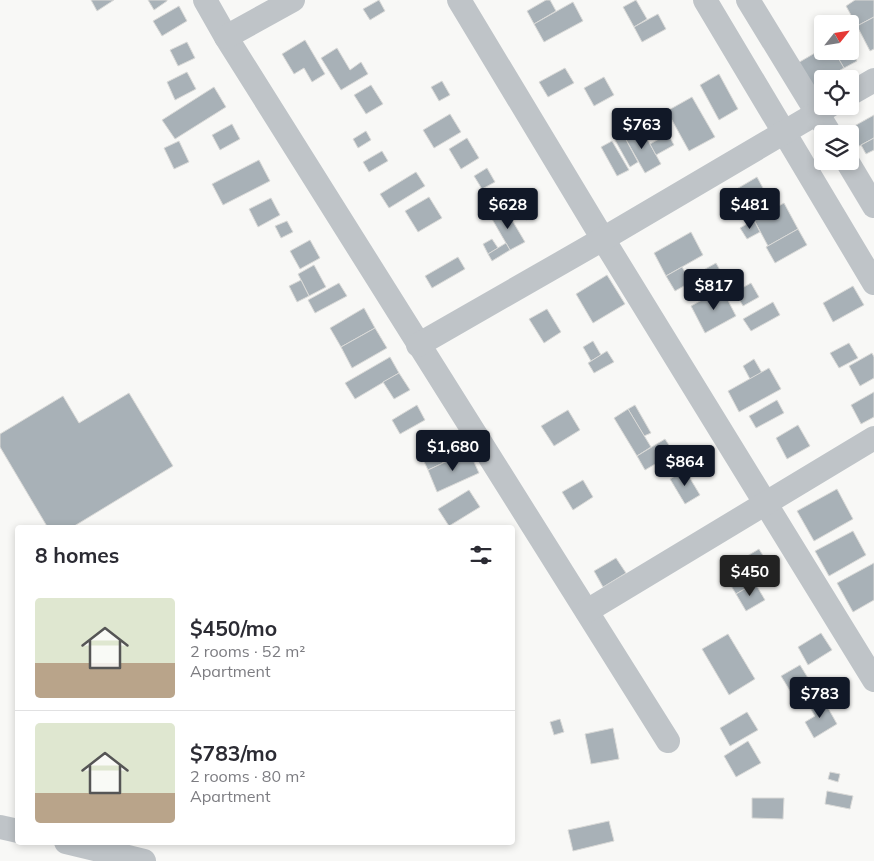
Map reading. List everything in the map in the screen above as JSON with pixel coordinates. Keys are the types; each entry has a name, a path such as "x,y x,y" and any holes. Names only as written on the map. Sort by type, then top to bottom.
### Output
{"street":[{"path":"205,0 226,37 418,345 668,741"},
{"path":"226,37 293,0"},
{"path":"459,0 603,239 874,680"},
{"path":"705,0 874,283"},
{"path":"748,0 814,97"},
{"path":"859,89 874,80"},
{"path":"418,345 814,115"},
{"path":"852,170 874,206"},
{"path":"586,611 874,438"},
{"path":"0,827 15,830"},
{"path":"78,845 144,861"}],"building":[{"path":"91,0 114,0 97,11"},
{"path":"148,0 167,0 167,1 154,10"},
{"path":"379,0 385,11 370,20 363,9"},
{"path":"546,0 550,0 556,11 534,24 527,11"},
{"path":"636,0 647,19 634,27 623,7"},
{"path":"855,0 874,0 874,17 859,25 859,15 851,15 846,6"},
{"path":"573,2 583,21 544,42 534,24"},
{"path":"179,6 187,21 162,36 153,21"},
{"path":"658,14 666,29 642,42 634,27"},
{"path":"874,17 874,49 870,51 859,30 859,25"},
{"path":"305,40 325,74 312,82 304,68 294,74 282,54"},
{"path":"187,42 195,58 178,66 170,50"},
{"path":"337,48 350,70 361,62 368,74 341,90 321,58"},
{"path":"814,54 814,60 839,60 844,68 840,70 814,70 814,85 809,88 796,64"},
{"path":"839,60 856,60 857,61 844,68"},
{"path":"565,68 574,83 548,97 539,82"},
{"path":"187,72 196,89 175,100 167,82"},
{"path":"719,74 738,109 719,120 700,85"},
{"path":"604,77 614,95 594,106 584,88"},
{"path":"442,81 450,95 439,101 431,87"},
{"path":"371,85 383,104 366,114 354,95"},
{"path":"214,87 226,107 175,139 162,120"},
{"path":"692,97 715,137 689,151 667,111"},
{"path":"450,114 461,132 434,148 423,130"},
{"path":"874,115 874,138 859,146 859,125 856,125"},
{"path":"232,124 240,139 220,150 212,135"},
{"path":"640,126 661,164 645,173 624,136"},
{"path":"366,131 371,140 358,148 353,139"},
{"path":"668,134 674,145 656,155 650,144"},
{"path":"624,136 638,162 630,167 615,140"},
{"path":"467,138 479,158 461,169 449,149"},
{"path":"874,138 874,150 866,154 861,145"},
{"path":"179,141 189,162 174,169 164,148"},
{"path":"612,141 629,170 617,176 601,147"},
{"path":"382,151 388,161 369,172 363,162"},
{"path":"259,160 270,181 223,205 212,184"},
{"path":"487,168 495,182 482,189 474,176"},
{"path":"416,172 425,186 389,208 380,194"},
{"path":"757,177 771,203 749,215 735,190"},
{"path":"429,197 442,218 418,232 405,211"},
{"path":"271,198 280,215 258,227 249,209"},
{"path":"784,203 798,229 768,246 754,220"},
{"path":"527,204 534,215 526,220 519,208"},
{"path":"506,210 525,242 510,250 492,219"},
{"path":"754,220 760,232 747,239 740,228"},
{"path":"287,221 293,232 281,238 275,226"},
{"path":"798,229 807,245 775,263 766,247"},
{"path":"691,232 703,255 666,276 654,253"},
{"path":"492,239 498,248 488,254 483,244"},
{"path":"310,240 320,258 300,269 290,251"},
{"path":"506,243 510,250 492,261 488,254"},
{"path":"458,257 465,269 432,288 425,276"},
{"path":"716,263 728,285 712,294 700,272"},
{"path":"314,265 326,287 309,296 298,274"},
{"path":"682,267 691,282 675,291 666,276"},
{"path":"607,275 625,304 593,323 576,294"},
{"path":"301,280 309,296 297,302 289,286"},
{"path":"339,283 347,296 315,313 308,300"},
{"path":"751,283 759,297 743,306 735,292"},
{"path":"853,286 864,305 833,322 823,303"},
{"path":"722,289 736,316 705,333 691,306"},
{"path":"773,302 780,315 751,331 743,319"},
{"path":"364,308 375,328 341,347 330,328"},
{"path":"547,309 561,332 544,343 529,319"},
{"path":"375,328 387,348 352,368 341,347"},
{"path":"593,341 601,355 591,361 583,347"},
{"path":"849,343 858,358 839,368 830,353"},
{"path":"607,351 614,362 594,373 588,363"},
{"path":"872,353 874,357 874,378 860,386 849,366"},
{"path":"390,357 399,373 355,399 345,383"},
{"path":"754,359 762,373 750,379 743,366"},
{"path":"769,368 781,389 739,412 728,391"},
{"path":"399,373 410,390 394,399 383,382"},
{"path":"874,392 874,417 861,424 851,405"},
{"path":"129,393 173,466 76,525 46,525 0,447 0,434 63,396 79,423"},
{"path":"777,400 784,413 756,428 749,416"},
{"path":"417,405 425,420 400,434 392,420"},
{"path":"635,405 651,433 644,436 628,409"},
{"path":"628,409 651,447 637,456 614,418"},
{"path":"568,410 580,430 554,446 541,426"},
{"path":"798,425 810,446 787,459 776,438"},
{"path":"665,439 674,453 645,470 637,456"},
{"path":"435,446 443,463 428,470 420,453"},
{"path":"469,451 479,473 437,492 428,470"},
{"path":"685,470 700,495 685,504 670,479"},
{"path":"583,480 593,497 573,510 562,492"},
{"path":"837,489 853,519 814,541 797,511"},
{"path":"469,490 480,507 451,525 448,525 438,509"},
{"path":"853,531 866,555 829,576 815,551"},
{"path":"759,549 773,572 736,594 722,571"},
{"path":"616,558 626,573 603,587 594,571"},
{"path":"874,563 874,600 853,612 837,583"},
{"path":"755,583 765,600 746,611 736,594"},
{"path":"821,633 832,650 808,665 798,647"},
{"path":"728,634 755,679 729,695 702,649"},
{"path":"800,665 811,683 792,694 781,676"},
{"path":"823,699 837,724 814,738 805,722 815,716 809,706"},
{"path":"747,712 758,730 730,746 720,728"},
{"path":"560,719 564,732 554,735 550,722"},
{"path":"613,728 619,759 591,764 585,734"},
{"path":"748,741 761,763 736,777 724,756"},
{"path":"830,772 840,774 838,782 828,779"},
{"path":"827,791 853,796 850,809 825,804"},
{"path":"752,798 784,798 783,819 752,818"},
{"path":"609,821 614,841 573,851 568,830"}]}
